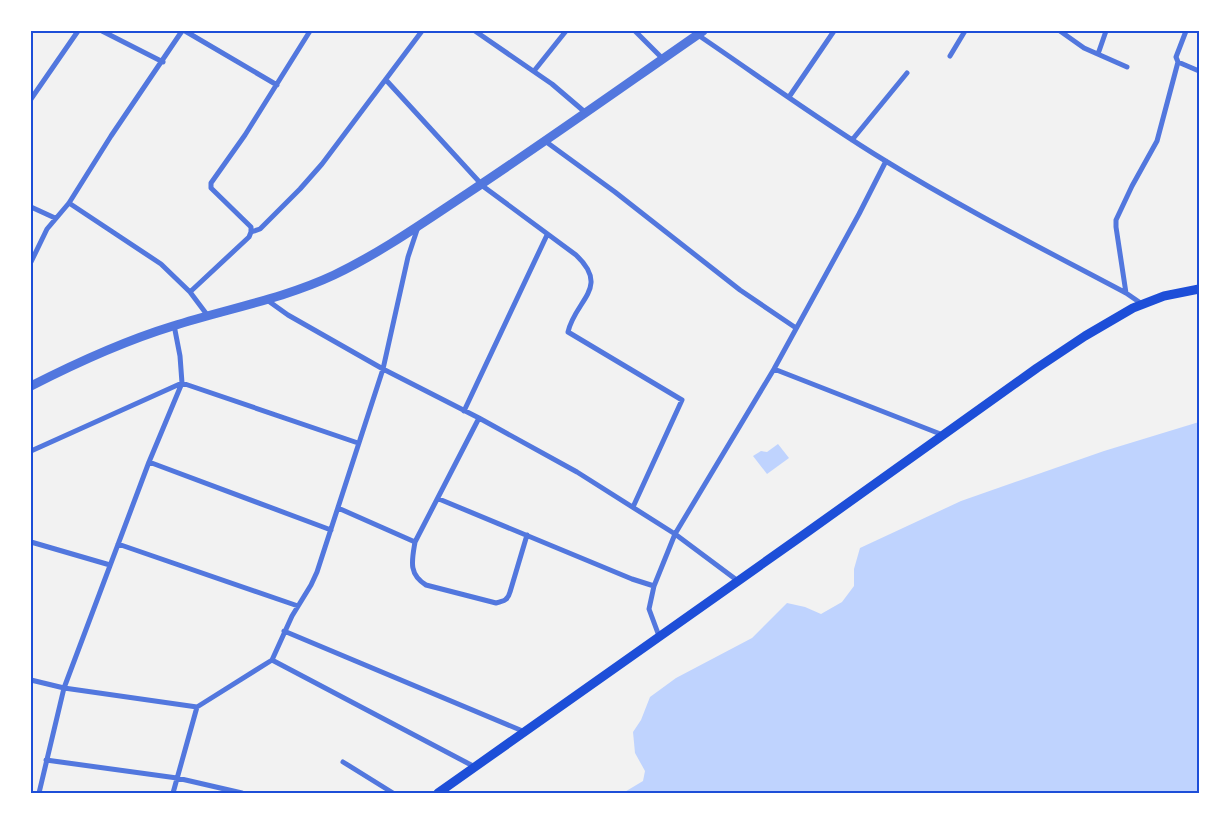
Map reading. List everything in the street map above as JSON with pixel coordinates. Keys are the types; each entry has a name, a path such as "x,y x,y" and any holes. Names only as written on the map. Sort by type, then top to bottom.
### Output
{"main road":[{"path":"438,793 1069,347 1114,318 1143,304 1164,296 1199,289"}],"street":[{"path":"31,99 78,31"},
{"path":"102,31 163,62"},
{"path":"31,262 39,243 55,218 69,203 111,136 184,31 277,85"},
{"path":"190,292 250,237 251,227 210,188 212,179 245,135 310,31"},
{"path":"252,232 260,229 300,189 331,152 422,31"},
{"path":"475,31 534,71 586,113"},
{"path":"534,71 566,31"},
{"path":"635,31 662,58"},
{"path":"789,97 834,31"},
{"path":"950,56 965,31"},
{"path":"1060,31 1084,48 1127,66"},
{"path":"1098,54 1106,31"},
{"path":"1126,293 1116,220 1157,141 1178,62 1176,57 1186,31"},
{"path":"31,386 120,345 174,325 267,299 323,279 359,263 545,142 662,58 701,33 789,97 886,161 1143,304"},
{"path":"1178,62 1199,71"},
{"path":"852,140 907,73"},
{"path":"386,80 481,184 576,255 590,271 591,281 588,293 568,332 682,400 633,507"},
{"path":"545,142 622,198 740,290 796,328"},
{"path":"659,636 649,609 654,586 676,534 774,370 886,161"},
{"path":"69,203 161,264 190,292 208,316"},
{"path":"31,207 55,218"},
{"path":"31,680 64,688 196,707 272,660 284,631 311,585 331,530 382,369 408,257 418,226"},
{"path":"464,411 547,235"},
{"path":"267,299 288,316 382,369 479,418 577,472 676,534 738,581"},
{"path":"39,793 64,688 149,462 182,383 180,356 174,325"},
{"path":"774,370 943,435"},
{"path":"31,451 182,383 358,443"},
{"path":"479,418 416,542 412,558 414,574 418,580 426,585 496,603 508,598 527,535"},
{"path":"149,462 331,530"},
{"path":"438,499 632,579 654,586"},
{"path":"338,508 416,542"},
{"path":"31,542 110,565"},
{"path":"118,544 298,606"},
{"path":"284,631 525,732"},
{"path":"272,660 474,767"},
{"path":"173,793 196,707"},
{"path":"46,760 177,778 242,793"},
{"path":"343,762 393,793"}],"water":[{"path":"1199,422 1199,793 623,793 643,781 645,771 635,753 633,732 641,720 650,697 676,678 752,638 787,603 805,607 821,614 842,602 854,586 854,569 860,548 961,501 1104,451"},
{"path":"778,444 789,458 767,474 753,456 761,451 767,452"}]}
